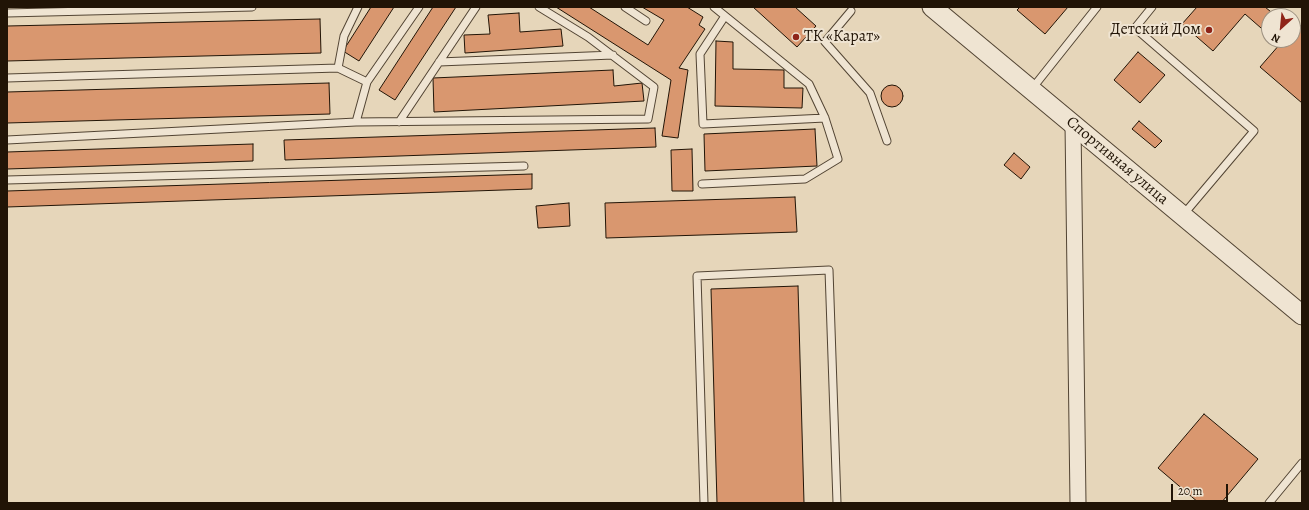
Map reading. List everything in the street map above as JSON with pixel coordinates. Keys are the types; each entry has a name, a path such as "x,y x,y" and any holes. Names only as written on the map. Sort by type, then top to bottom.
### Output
{"street":[{"name":"Спортивная улица","path":"932,7 1302,315"},
{"path":"1073,124 1078,503"}],"lane":[{"path":"7,12 252,7"},
{"path":"338,68 344,36 358,7"},
{"path":"356,122 367,82 418,7"},
{"path":"399,122 476,7"},
{"path":"7,140 356,122 648,119 654,87 588,37 539,7"},
{"path":"625,7 646,20"},
{"path":"702,184 805,179 838,159 825,118 809,84 714,7"},
{"path":"1031,90 1097,7"},
{"path":"1152,7 1135,28 1254,131 1183,216"},
{"path":"850,8 826,42 870,93 887,141"},
{"path":"725,16 700,54 703,124 825,118"},
{"path":"439,62 613,55"},
{"path":"7,78 338,68 367,82"},
{"path":"7,180 524,166"},
{"path":"704,503 697,276 830,270 838,503"},
{"path":"1269,503 1302,463"}],"building":[{"path":"371,7 394,7 359,61 343,51"},
{"path":"433,7 456,7 395,100 379,90"},
{"path":"556,7 589,7 648,45 664,20 642,7 687,7 703,17 699,25 705,29 679,68 688,70 678,138 662,136 671,80"},
{"name":"ТК «Карат»","path":"753,7 795,7 816,26 797,47"},
{"path":"1020,7 1068,7 1045,34 1017,10"},
{"name":"Детский Дом","path":"1197,7 1266,8 1261,8 1261,28 1245,14 1213,51 1182,24"},
{"path":"519,13 520,32 561,29 563,46 465,53 464,35 490,34 488,15"},
{"path":"320,19 321,53 7,61 7,26"},
{"path":"1302,24 1302,103 1260,67 1277,48 1301,48"},
{"path":"716,41 733,42 733,69 784,70 784,88 803,88 802,108 715,106"},
{"path":"1138,52 1165,75 1140,103 1114,80"},
{"path":"613,70 614,86 642,83 644,101 434,112 433,78"},
{"path":"329,83 330,114 7,123 7,92"},
{"path":"892,85 900,88 903,96 900,104 892,107 884,104 881,96 884,88"},
{"path":"1139,121 1162,141 1155,148 1132,129"},
{"path":"655,128 656,147 285,160 284,140"},
{"path":"815,129 817,166 705,171 704,134"},
{"path":"253,144 253,161 7,169 7,152"},
{"path":"692,149 693,191 672,191 671,150"},
{"path":"1014,153 1030,167 1021,179 1004,165"},
{"path":"532,174 532,189 7,207 7,191"},
{"path":"795,197 797,232 606,238 605,203"},
{"path":"569,203 570,226 538,228 536,206"},
{"path":"798,286 804,503 717,503 711,289"},
{"path":"1204,414 1258,459 1221,503 1199,503 1158,468"}],"place":[{"name":"Детский Дом","path":"1209,30"},
{"name":"ТК «Карат»","path":"796,37"}]}
